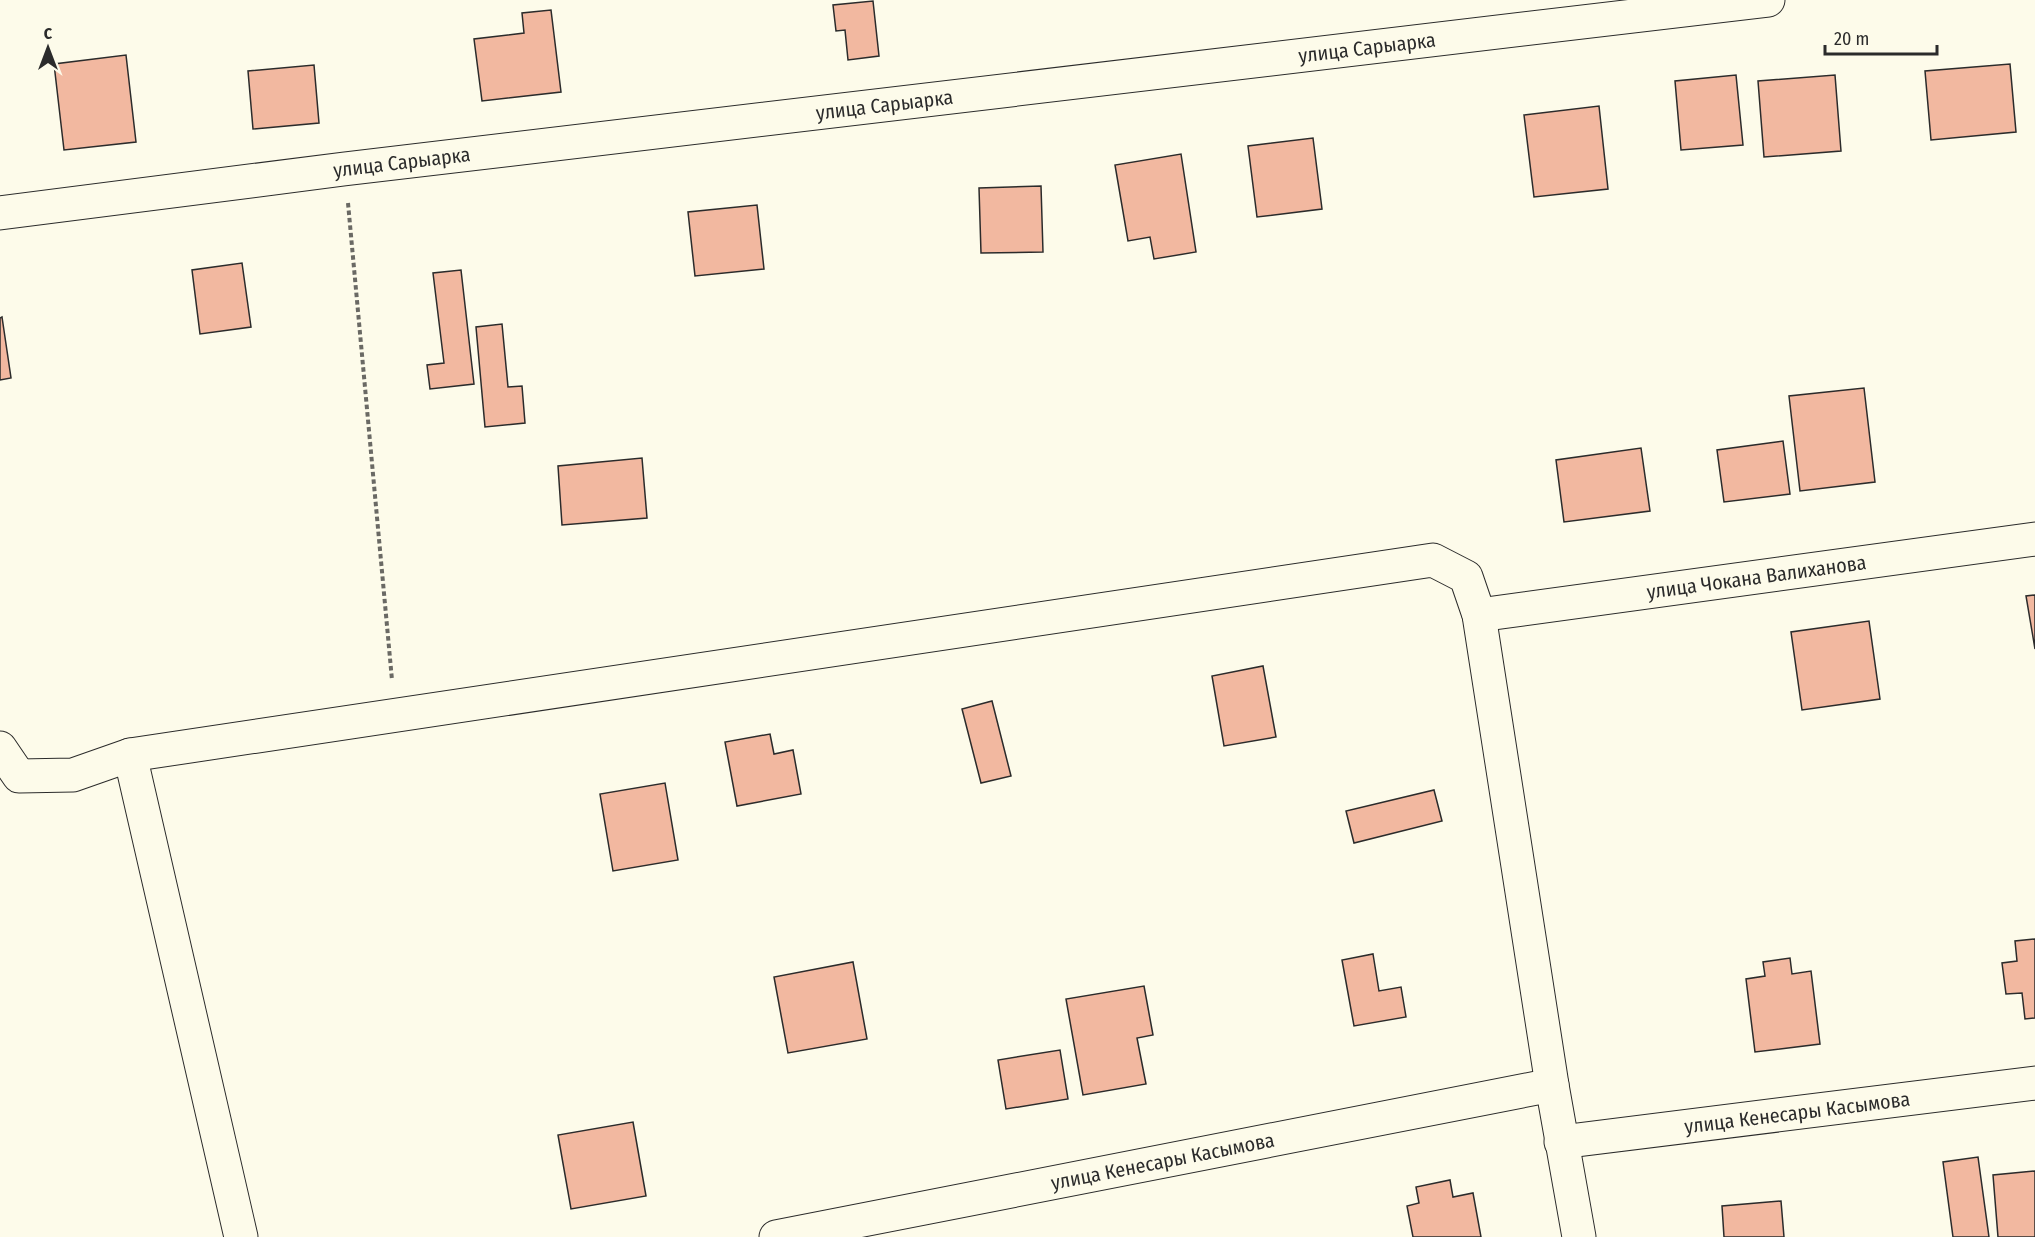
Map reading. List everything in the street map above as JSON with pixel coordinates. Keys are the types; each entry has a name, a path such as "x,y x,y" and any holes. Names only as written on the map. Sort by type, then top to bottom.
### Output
{"street":[{"name":"улица Сарыарка","path":"0,213 1768,0"},
{"name":"улица Чокана Валиханова","path":"1479,615 2035,539"},
{"path":"0,748 19,776 73,775 130,755 1433,560 1466,577 1479,615 1552,1084 1579,1237"},
{"path":"130,755 241,1237"},
{"name":"улица Кенесары Касымова","path":"1562,1142 2035,1083"},
{"name":"улица Кенесары Касымова","path":"776,1237 1552,1084"}],"path":[{"path":"344,170 395,716"}],"building":[{"path":"873,1 879,56 848,60 845,30 836,31 833,5"},
{"path":"551,10 561,92 482,101 474,39 524,33 522,13"},
{"path":"126,55 136,142 64,150 54,64"},
{"path":"2010,64 2016,132 1931,140 1925,71"},
{"path":"314,65 319,123 253,129 248,71"},
{"path":"1736,75 1743,145 1681,150 1675,81"},
{"path":"1835,75 1841,151 1764,157 1758,81"},
{"path":"1599,106 1608,189 1534,197 1524,115"},
{"path":"1313,138 1322,209 1257,217 1248,146"},
{"path":"1181,154 1196,252 1154,259 1150,237 1128,241 1115,165"},
{"path":"1041,186 1043,252 981,253 979,188"},
{"path":"757,205 764,269 695,276 688,212"},
{"path":"242,263 251,327 200,334 192,270"},
{"path":"461,270 474,384 430,389 427,365 444,363 433,273"},
{"path":"2,317 11,378 0,380 0,318"},
{"path":"502,324 508,387 522,386 525,423 485,427 476,327"},
{"path":"1864,388 1875,482 1800,491 1789,396"},
{"path":"1783,441 1790,494 1724,502 1717,450"},
{"path":"1641,448 1650,511 1564,522 1556,460"},
{"path":"642,458 647,518 562,525 558,466"},
{"path":"2035,595 2035,649 2026,596"},
{"path":"1869,621 1880,699 1802,710 1791,632"},
{"path":"1263,666 1276,737 1224,746 1212,676"},
{"path":"992,701 1011,776 981,783 962,709"},
{"path":"770,734 774,754 793,750 801,794 737,806 725,742"},
{"path":"665,783 678,860 613,871 600,794"},
{"path":"1434,790 1442,821 1354,843 1346,811"},
{"path":"2035,939 2035,1018 2025,1019 2022,993 2006,994 2002,963 2017,961 2015,941"},
{"path":"1373,954 1379,991 1401,987 1406,1017 1354,1026 1342,960"},
{"path":"1790,958 1792,974 1811,971 1820,1044 1755,1052 1746,979 1765,976 1763,962"},
{"path":"853,962 867,1039 788,1053 774,977"},
{"path":"1144,986 1153,1035 1137,1038 1146,1084 1083,1095 1066,999"},
{"path":"1060,1050 1068,1099 1006,1109 998,1060"},
{"path":"633,1122 646,1196 571,1209 558,1135"},
{"path":"1978,1157 1989,1237 1953,1237 1943,1162"},
{"path":"2035,1171 2035,1237 1998,1237 1993,1175"},
{"path":"1450,1180 1453,1197 1473,1193 1481,1237 1413,1237 1407,1206 1419,1203 1416,1187"},
{"path":"1781,1201 1784,1237 1724,1237 1722,1206"}]}
